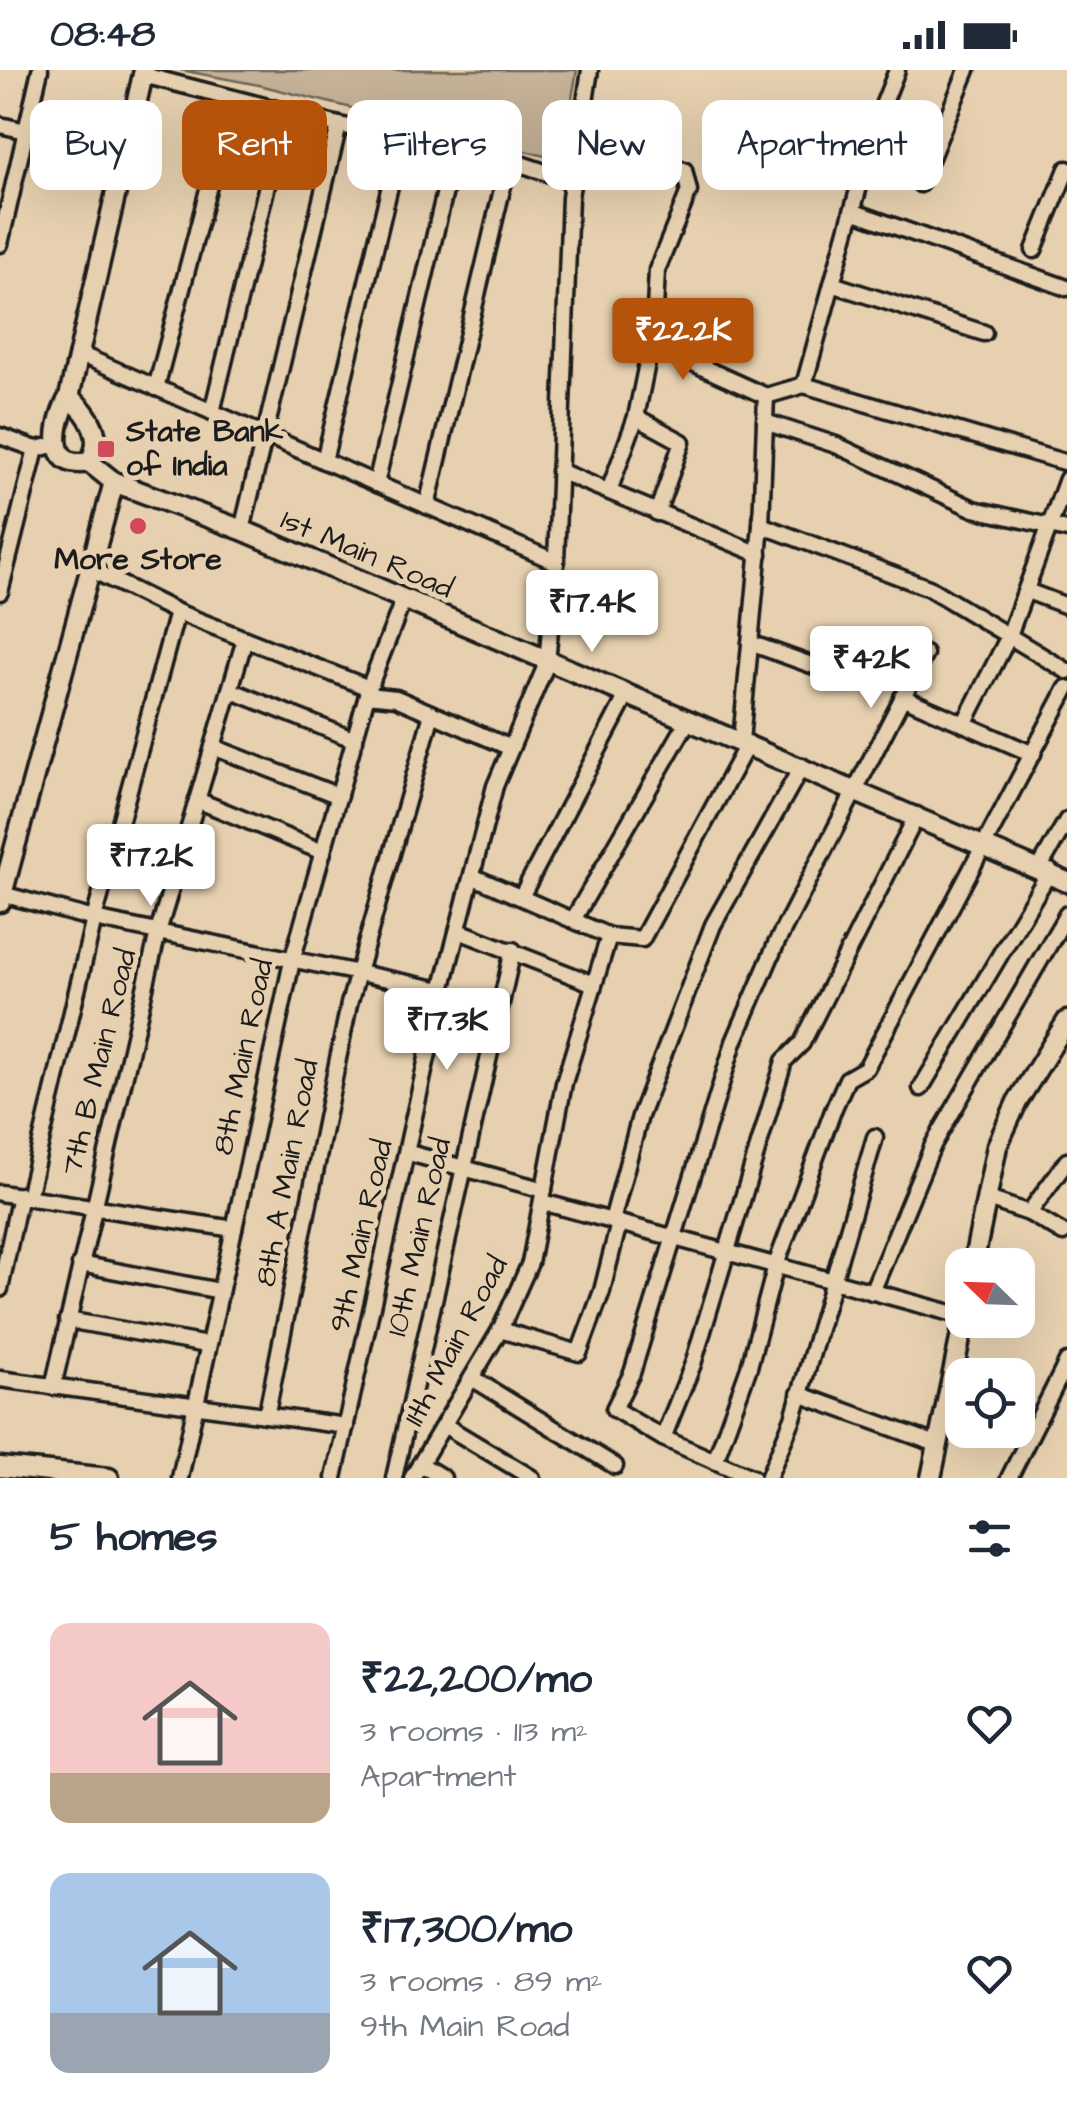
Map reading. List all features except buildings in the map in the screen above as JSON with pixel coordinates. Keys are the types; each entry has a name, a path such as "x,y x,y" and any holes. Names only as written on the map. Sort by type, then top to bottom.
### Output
{"street":[{"path":"0,244 40,70"},
{"name":"9th Main Road","path":"585,100 590,70"},
{"path":"804,385 878,118 896,70"},
{"path":"943,128 967,70"},
{"path":"0,436 36,450 55,445 144,72 240,100"},
{"path":"156,388 232,98"},
{"path":"327,122 347,127"},
{"path":"0,125 26,130"},
{"path":"242,530 339,125"},
{"path":"1034,250 1067,168"},
{"path":"608,492 636,417 654,330 658,270 690,191 682,169"},
{"path":"212,412 266,190"},
{"path":"324,461 389,190"},
{"path":"376,484 445,190"},
{"path":"426,506 502,190"},
{"name":"9th Main Road","path":"334,1478 442,990 495,786 546,664 556,562 572,190"},
{"path":"852,211 1067,288"},
{"path":"832,284 984,333"},
{"path":"654,330 682,358 766,396 804,385 1067,464"},
{"path":"77,353 556,562"},
{"path":"474,877 608,936 642,938 745,742 766,396"},
{"path":"69,397 84,411 96,434 98,447 88,462"},
{"path":"636,417 682,442 657,513"},
{"path":"765,422 836,445 974,509 1060,528"},
{"name":"1st Main Road","path":"55,445 68,460 88,462 114,482 242,530 404,598 546,664 689,718 1045,869 1067,882"},
{"path":"0,592 36,450"},
{"path":"559,471 759,554"},
{"path":"964,724 1060,528 1067,480"},
{"path":"114,482 1,898 442,990"},
{"path":"761,526 929,588 1067,670"},
{"path":"90,569 177,612 511,748"},
{"path":"1027,591 1067,606"},
{"name":"8th Main Road","path":"180,1478 292,961 368,691 404,598"},
{"path":"0,1289 177,612"},
{"name":"7th B Main Road","path":"53,1387 158,932 245,639"},
{"path":"750,643 859,682"},
{"path":"753,1478 662,1438 614,1409 632,1373 734,1042 776,944 924,654"},
{"path":"715,1462 748,1368 776,1266 847,1079 866,1068 1067,688"},
{"path":"230,690 355,740"},
{"path":"521,897 628,693"},
{"path":"902,697 1032,754"},
{"name":"8th A Main Road","path":"267,1412 357,974 432,714"},
{"path":"573,920 689,718"},
{"path":"213,747 339,796"},
{"path":"500,1330 579,1353 602,1291 640,1116 684,993 713,924 802,766"},
{"path":"197,800 322,852"},
{"path":"662,1438 693,1364 784,1061 802,1043 917,815"},
{"path":"921,1088 1045,869 1067,820"},
{"path":"872,1292 932,1145 1067,914"},
{"path":"459,931 594,984"},
{"name":"11th Main Road","path":"412,1478 500,1330 530,1263 564,1083 608,936"},
{"name":"10th Main Road","path":"394,1478 514,950"},
{"path":"976,1248 997,1146 1017,1102 1067,1022"},
{"path":"768,1478 800,1394 830,1280 875,1138"},
{"path":"409,1152 615,1222 945,1313"},
{"path":"1029,1213 1067,1161"},
{"path":"0,1193 234,1229"},
{"path":"985,1198 1029,1213 1063,1233"},
{"path":"80,1264 220,1291"},
{"path":"68,1320 207,1345"},
{"path":"936,1477 959,1338"},
{"path":"1009,1478 1067,1362"},
{"path":"0,1378 267,1412 346,1426"},
{"path":"472,1378 614,1466"},
{"path":"800,1394 940,1445"},
{"path":"444,1425 532,1478"},
{"path":"420,1464 443,1478"},
{"path":"0,1467 109,1478"}],"shaded area":[{"path":"180,70 577,70 572,100 542,100 542,155 522,150 522,100 347,100 347,107"}],"place":[{"name":"State Bank of India","path":"106,449"},
{"name":"More Store","path":"138,526"}]}
